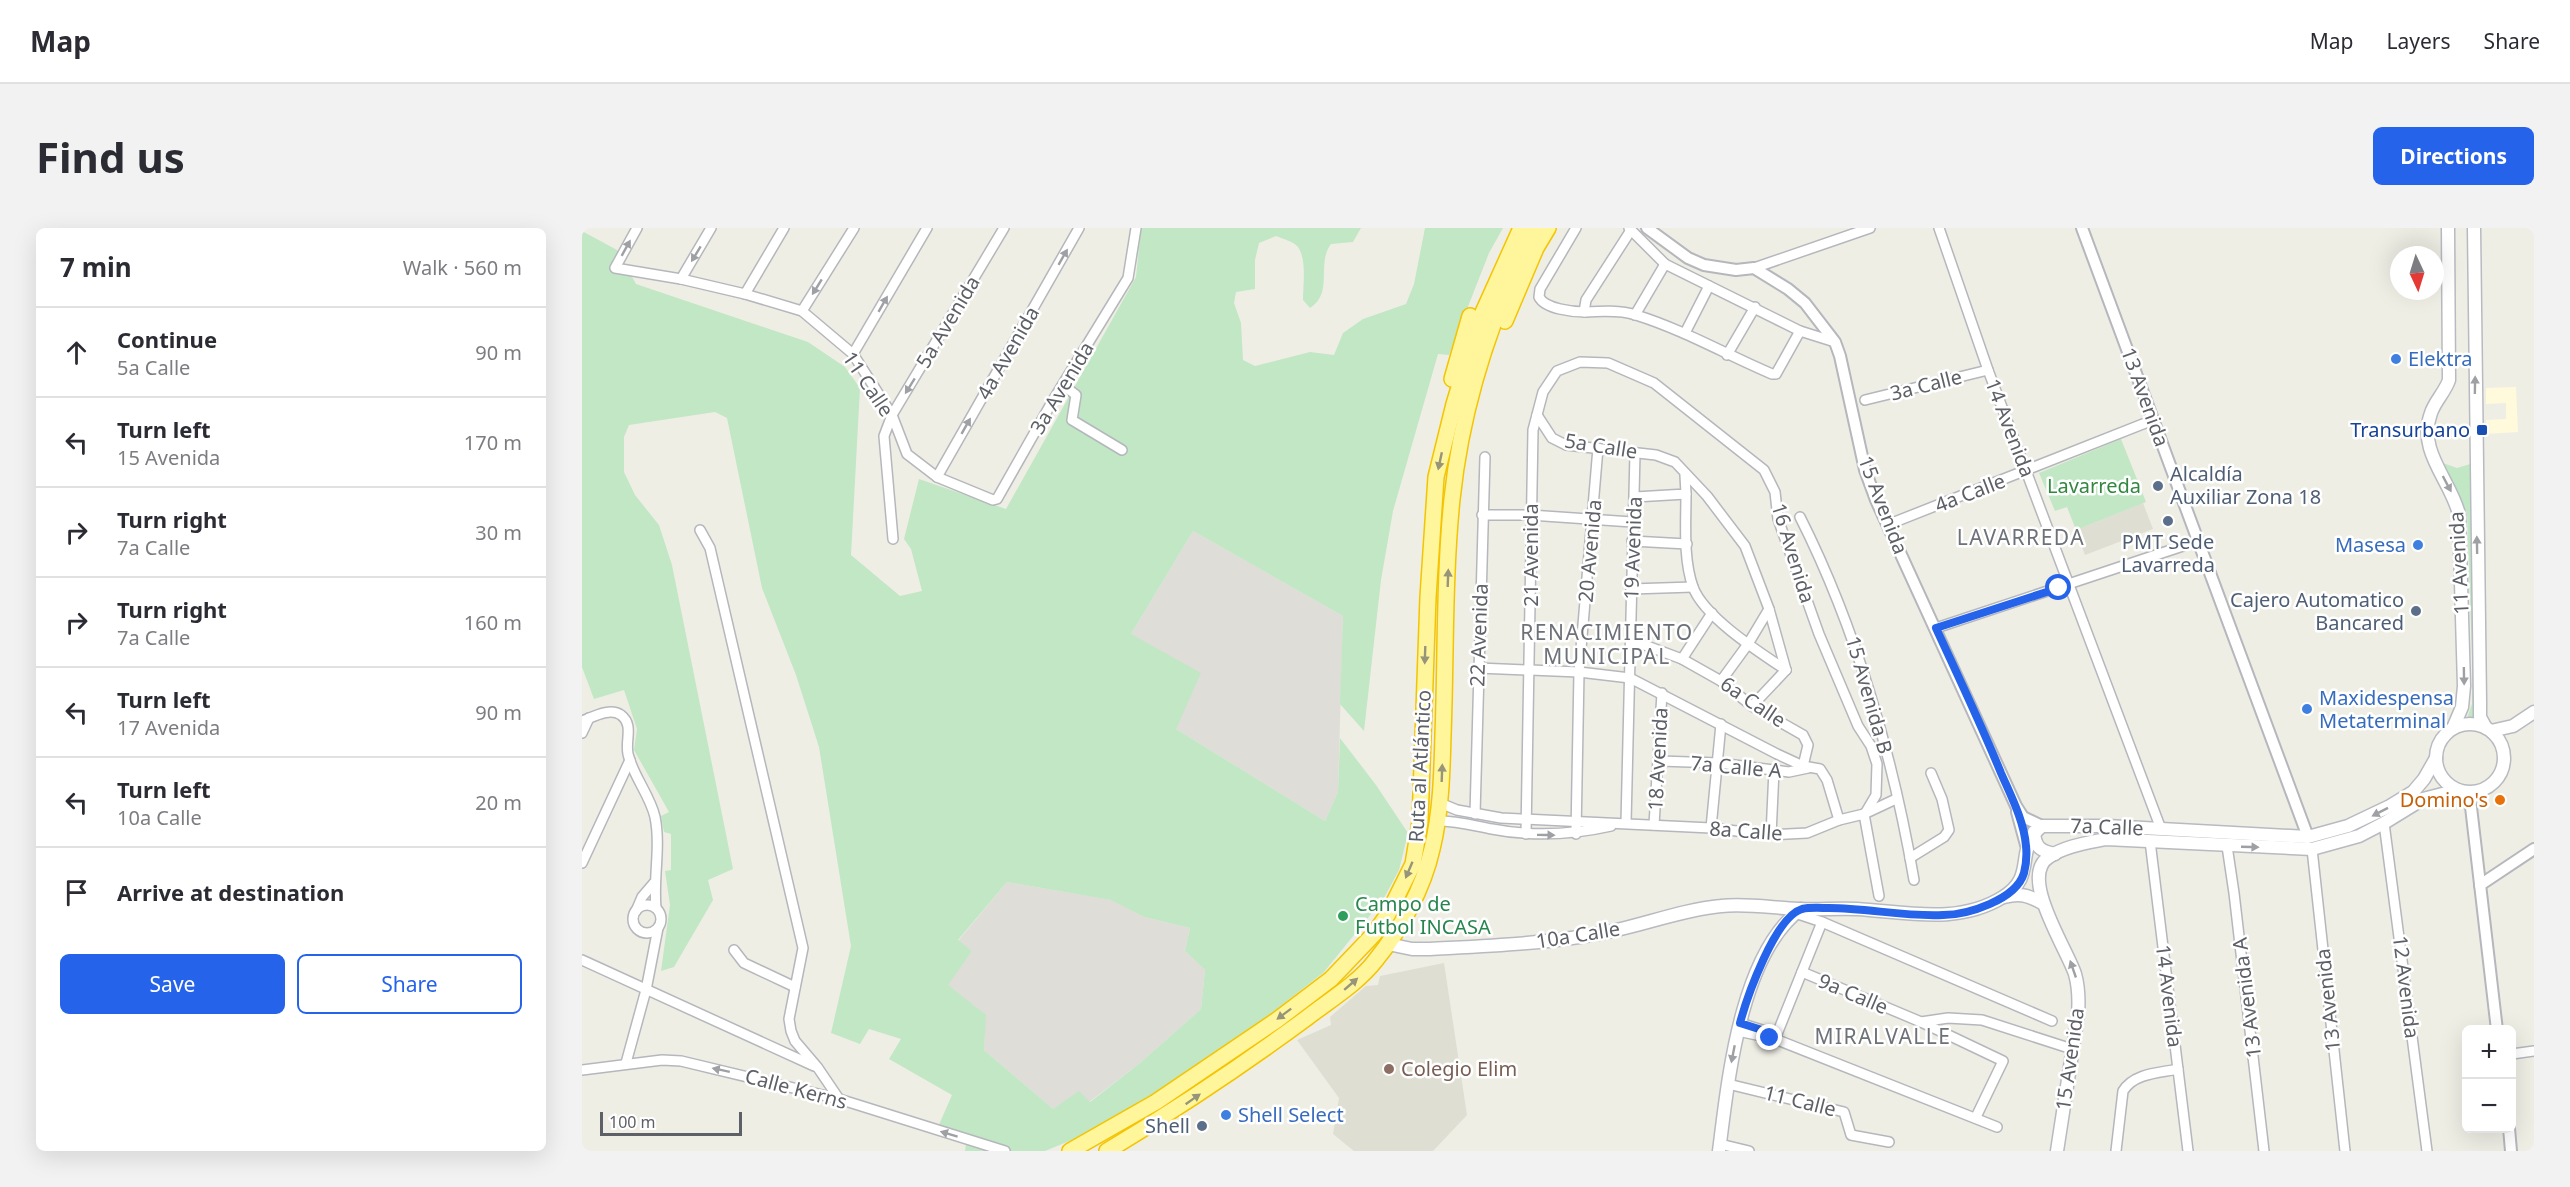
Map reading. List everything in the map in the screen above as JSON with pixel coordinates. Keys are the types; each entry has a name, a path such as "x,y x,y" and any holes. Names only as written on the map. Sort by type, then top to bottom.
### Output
{"highway":[{"path":"1454,404 1451,383 1459,350 1473,309 1509,228"},
{"name":"Ruta al Atlántico","path":"1070,1151 1156,1102 1277,1020 1331,979 1374,934 1388,914 1413,864 1420,822 1432,510 1436,477 1454,404 1480,319 1521,228"},
{"name":"Ruta al Atlántico","path":"1107,1151 1185,1104 1287,1033 1341,992 1373,964 1388,944 1403,920 1425,873 1440,803 1450,523 1464,419 1491,329 1514,269 1535,228"},
{"path":"1464,419 1474,407 1516,294 1536,248 1548,228"}],"main road":[{"name":"11 Avenida","path":"2448,228 2450,380 2431,413 2428,439 2433,460 2457,505 2460,524 2464,686 2462,706 2453,728"},
{"name":"11 Avenida","path":"2474,228 2480,701 2481,717 2488,729"},
{"path":"2502,744 2513,726 2534,712"},
{"path":"2464,724 2475,724 2488,729 2502,744 2504,761 2499,777 2486,788 2476,791 2460,790 2442,777 2436,758 2439,743 2453,728 2464,724"},
{"path":"2488,729 2513,726"},
{"name":"7a Calle","path":"2038,829 2161,829 2310,843 2390,806 2414,792 2436,758"},
{"name":"7a Calle","path":"2042,903 2039,870 2048,857 2073,846 2106,839 2227,846 2348,840 2384,824 2423,799 2460,790"},
{"path":"2004,897 2021,881 2026,866 2026,845 2038,829"},
{"path":"2038,829 2034,842 2038,849 2055,854"},
{"path":"1720,1148 1728,1084 1739,1027 1750,989 1764,957 1781,930 1798,911 1855,909 1927,916 1965,913 2004,897 2024,895 2042,903"},
{"name":"15 Avenida","path":"2042,903 2076,976 2079,995 2078,1015 2057,1151"},
{"name":"10a Calle","path":"1388,944 1412,949 1430,949 1539,942 1597,935 1674,915 1721,906 1767,907 1798,911"},
{"path":"1767,907 1776,918 1781,930"}],"street":[{"name":"11 Calle","path":"637,228 615,268 681,279 745,294 802,311 853,354 892,415 907,454 937,477 989,499 998,499"},
{"path":"681,279 711,228"},
{"path":"745,294 784,228"},
{"path":"802,311 854,228"},
{"path":"853,354 927,228"},
{"name":"5a Avenida","path":"893,539 884,436 892,415 1004,228"},
{"name":"4a Avenida","path":"937,477 1079,228"},
{"name":"3a Avenida","path":"998,499 1128,278 1136,228"},
{"path":"1576,228 1540,289 1539,297 1543,302 1574,312 1608,311 1635,315 1684,333 1774,375 1800,331"},
{"path":"1647,228 1688,258 1704,265 1736,270 1754,268 1870,228"},
{"name":"14 Avenida","path":"1939,228 1988,370 2161,829"},
{"name":"13 Avenida","path":"2082,228 2310,843 2345,1151"},
{"path":"1584,312 1586,300 1630,229 1665,264 1800,331 1834,342"},
{"path":"1635,315 1665,264"},
{"name":"15 Avenida","path":"1754,268 1788,289 1805,303 1834,342 1852,403 1865,470 1887,525 2016,806 2023,817 2038,829"},
{"path":"1684,333 1709,286"},
{"path":"1727,355 1755,307"},
{"name":"21 Avenida","path":"1526,834 1533,430 1543,392 1557,371 1580,362 1608,363"},
{"name":"16 Avenida","path":"1608,363 1654,383 1764,470 1775,492 1778,519 1819,633 1858,726 1871,746 1877,764 1876,795 1865,813"},
{"name":"3a Calle","path":"1865,400 1988,370"},
{"path":"1063,385 1076,395 1072,420 1122,450"},
{"name":"5a Calle","path":"1537,415 1552,438 1566,445 1656,455 1675,462 1686,475"},
{"name":"4a Calle","path":"1887,525 2153,420"},
{"name":"20 Avenida","path":"1576,834 1579,672 1598,448"},
{"name":"19 Avenida","path":"1626,823 1635,453"},
{"name":"22 Avenida","path":"1475,814 1485,457"},
{"path":"1686,475 1687,544 1693,587 1712,613 1748,644 1786,670"},
{"path":"1686,475 1707,496 1744,546 1769,609 1786,670"},
{"path":"1635,497 1686,494"},
{"path":"1482,515 1530,515 1632,522"},
{"name":"15 Avenida B","path":"1800,517 1849,628 1893,778 1914,880"},
{"path":"700,530 710,548 803,948 789,1019 791,1031 795,1041 818,1068 839,1099"},
{"path":"1936,628 2198,541"},
{"path":"1632,542 1687,544"},
{"path":"1631,589 1693,587"},
{"path":"1721,681 1748,644 1769,609"},
{"path":"1682,659 1712,613"},
{"name":"6a Calle","path":"1631,640 1682,659 1721,681 1752,706 1807,739 1807,767"},
{"path":"1478,668 1579,672 1630,678 1807,767 1820,769 1825,774 1839,820"},
{"path":"1752,706 1786,670"},
{"name":"18 Avenida","path":"1654,825 1660,761 1662,693"},
{"path":"582,733 585,719 611,712 623,717 629,728 627,750 630,760 654,815 656,872 654,883 656,908 661,918 646,990 627,1063"},
{"path":"1711,828 1721,724"},
{"path":"582,863 630,760"},
{"name":"7a Calle A","path":"1660,761 1719,763 1797,772 1807,767"},
{"path":"1771,835 1774,770"},
{"path":"1910,858 1944,837 1949,830 1942,799 1931,773"},
{"path":"2460,790 2471,807"},
{"path":"2476,791 2471,807 2497,1025"},
{"name":"8a Calle","path":"1440,803 1475,814 1527,821 1626,823 1711,828 1771,835 1807,833 1839,820 1865,813 1896,799"},
{"name":"15 Avenida","path":"2016,806 2026,845"},
{"path":"1865,813 1879,896"},
{"name":"8a Calle","path":"1437,821 1460,821 1491,829 1526,834 1576,834 1626,823"},
{"name":"12 Avenida","path":"2384,824 2427,1151"},
{"path":"582,834 593,839"},
{"name":"14 Avenida","path":"2150,841 2188,1151"},
{"name":"13 Avenida A","path":"2227,846 2264,1151"},
{"path":"2480,885 2534,849"},
{"path":"653,949 633,921 642,897 654,883"},
{"path":"636,910 645,905 656,908"},
{"path":"1798,911 2052,1021"},
{"path":"1772,1039 1802,972 1818,920"},
{"path":"638,930 648,933 658,928"},
{"path":"734,950 744,963 795,987"},
{"path":"582,960 818,1068"},
{"name":"9a Calle","path":"1802,972 1921,1022 2003,1061 1976,1118"},
{"path":"1921,1022 1948,1018 1982,1020 2072,1049"},
{"path":"1739,1027 1762,1030 1772,1039 1997,1127"},
{"path":"2516,1053 2534,1051"},
{"name":"Calle Kerns","path":"582,1070 627,1063 681,1061 839,1099 1005,1151"},
{"path":"2116,1151 2123,1091 2132,1080 2178,1069"},
{"name":"11 Calle","path":"1728,1084 1844,1112 1851,1135 1889,1142"},
{"path":"2509,1133 2511,1151"},
{"path":"1720,1148 1749,1151"}],"shaded area":[{"path":"2516,387 2518,432 2486,434 2486,420 2506,419 2506,403 2486,404 2486,388"},
{"path":"2143,503 2153,529 2085,555 2076,530"},
{"path":"1193,531 1343,616 1338,792 1325,821 1176,729 1131,634"},
{"path":"1007,882 1112,900 1144,917 1190,928 1185,951 1205,970 1201,1009 1140,1063 1089,1102 1079,1092 1053,1109 984,1050 985,1015 947,985 972,951 958,941"},
{"name":"Colegio Elim","path":"1444,963 1467,1115 1433,1151 1354,1151 1333,1134 1339,1098 1297,1040 1331,1025 1330,1017 1366,986 1378,985 1380,976"}],"green space":[{"path":"1141,228 1361,228 1353,242 1331,244 1325,260 1321,294 1310,308 1303,300 1304,266 1298,247 1276,236 1259,243 1255,260 1255,289 1236,292 1234,303 1241,323 1243,360 1255,366 1310,352 1334,355 1343,333 1363,319 1406,304 1414,284 1425,228 1503,228 1489,253 1449,355 1438,354 1393,511 1381,580 1364,731 1340,704 1343,616 1193,531 1131,634 1201,673 1176,729 1325,821 1338,792 1340,738 1376,785 1408,833 1399,870 1384,898 1324,972 1241,1037 1161,1089 1079,1137 1045,1151 965,1151 967,1136 938,1127 952,1095 889,1059 901,1039 869,1029 860,1044 831,1033 851,946 819,747 796,675 762,588 727,418 715,412 629,425 624,437 624,472 635,495 659,525 672,565 733,869 708,880 713,900 674,967 661,971 670,905 665,871 671,870 671,834 664,832 661,816 669,812 634,750 637,729 624,690 594,699 582,667 582,231 617,250 636,284 808,342 845,367 860,388 851,555 900,596 922,591 911,549 904,539 919,479 1006,509 1136,277","holes":["1007,882 1111,900 1144,917 1190,928 1185,951 1205,970 1201,1009 1140,1063 1090,1102 1079,1091 1053,1109 984,1050 986,1015 948,985 972,951 958,940"]},
{"name":"Lavarreda","path":"2121,439 2146,502 2076,530 2067,507 2055,511 2039,473"},
{"path":"2440,462 2457,468 2470,464 2476,718 2467,718 2472,704 2472,656 2467,513 2453,481"}],"place":[{"name":"Elektra","path":"2396,359"},
{"name":"Transurbano","path":"2482,430"},
{"name":"Alcaldía Auxiliar Zona 18","path":"2158,486"},
{"name":"PMT Sede Lavarreda","path":"2168,521"},
{"name":"Masesa","path":"2418,545"},
{"name":"Cajero Automatico Bancared","path":"2416,611"},
{"name":"Maxidespensa Metaterminal","path":"2307,709"},
{"name":"Domino's","path":"2500,800"},
{"name":"Campo de Futbol INCASA","path":"1343,916"},
{"name":"Colegio Elim","path":"1389,1069"},
{"name":"Shell Select","path":"1226,1115"},
{"name":"Shell","path":"1202,1126"}],"district":[{"name":"LAVARREDA","path":"2021,538"},
{"name":"RENACIMIENTO MUNICIPAL","path":"1607,645"},
{"name":"MIRALVALLE","path":"1883,1037"}],"route":[{"path":"1770,1038 1762,1030 1740,1023 1750,989 1764,957 1790,918 1801,909 1855,909 1927,916 1965,913 2004,897 2021,881 2026,866 2026,845 2016,806 1936,628 2059,588"}]}
